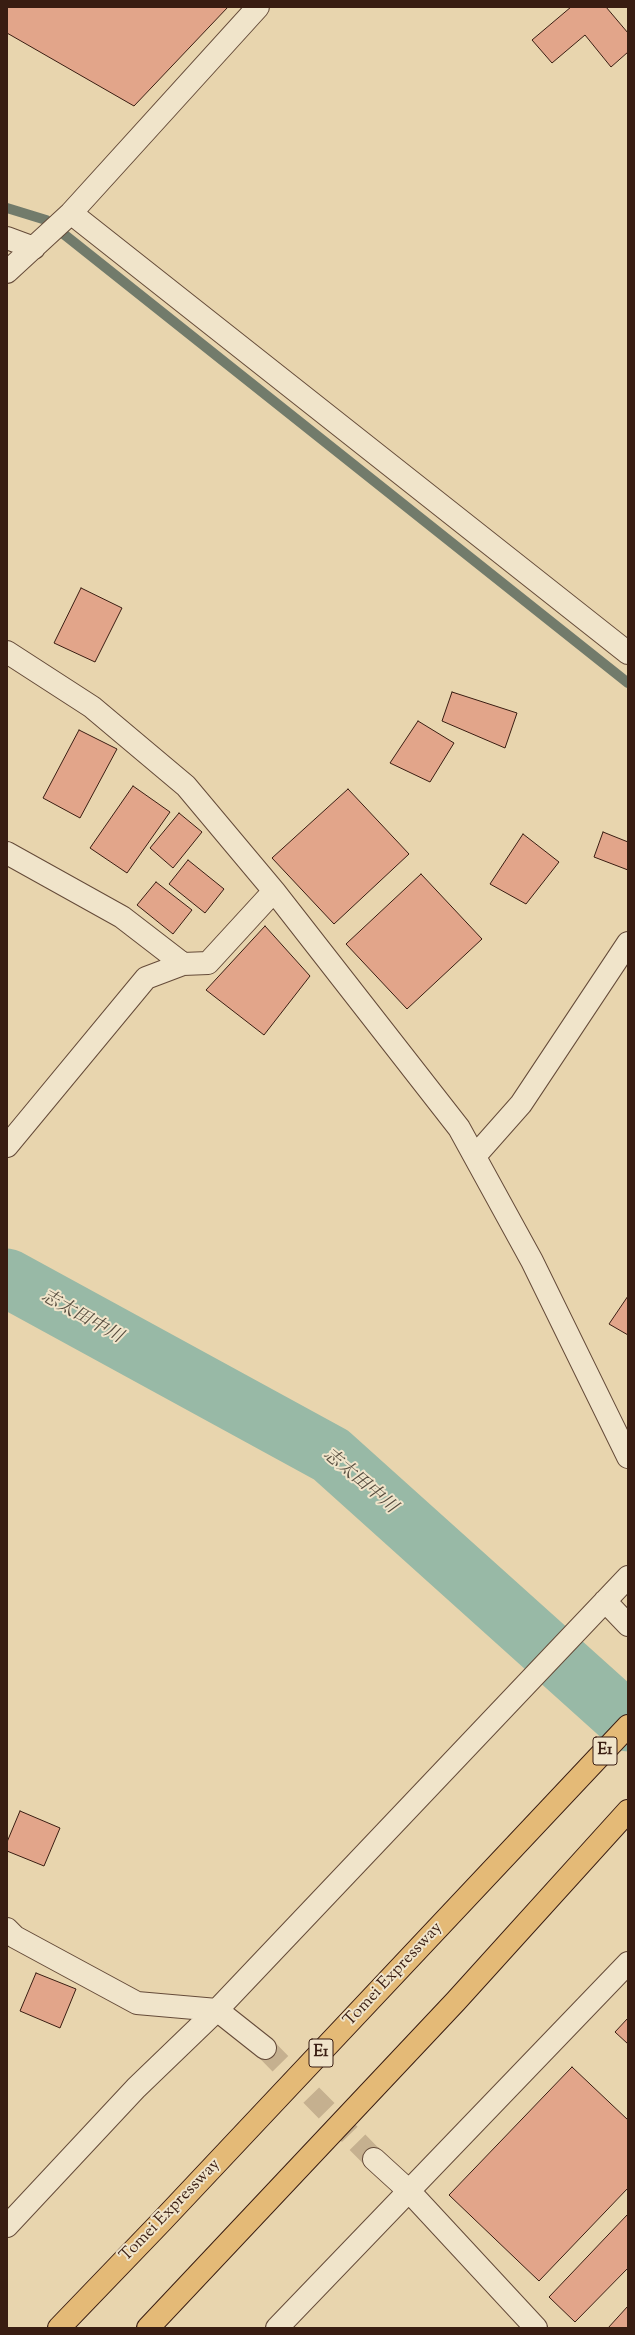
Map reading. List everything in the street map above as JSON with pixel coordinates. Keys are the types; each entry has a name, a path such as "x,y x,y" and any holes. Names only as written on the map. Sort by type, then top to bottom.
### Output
{"highway":[{"name":"Tomei Expressway","path":"59,2328 628,1726"},
{"path":"148,2328 456,2001 628,1811"}],"street":[{"path":"7,272 71,213 258,7"},
{"path":"71,213 628,653"},
{"path":"7,238 34,248"},
{"path":"7,652 92,707 186,786 274,891 459,1128 532,1261 628,1457"},
{"path":"7,853 122,917 183,964"},
{"path":"7,1146 146,978 183,964 208,962 274,891"},
{"path":"475,1156 521,1104 628,943"},
{"path":"7,2226 136,2088 217,2010 628,1577"},
{"path":"605,1601 628,1625"},
{"path":"7,1929 15,1937 137,2003 217,2010 265,2048"},
{"path":"277,2328 408,2190 628,1963"},
{"path":"374,2159 408,2190 536,2328"}],"building":[{"path":"7,7 228,7 134,106 7,33"},
{"path":"571,7 606,7 628,33 628,52 611,67 585,35 552,63 532,40"},
{"path":"81,588 122,608 95,662 54,643"},
{"path":"452,692 517,713 505,748 442,721"},
{"path":"418,721 454,743 430,782 390,763"},
{"path":"79,730 117,749 80,818 43,798"},
{"path":"133,786 170,812 127,873 90,848"},
{"path":"348,789 409,854 334,924 272,858"},
{"path":"179,813 202,832 173,868 150,848"},
{"path":"603,832 628,842 628,870 594,857"},
{"path":"523,834 559,862 526,904 490,884"},
{"path":"188,860 224,889 205,913 169,884"},
{"path":"421,874 482,939 407,1009 346,944"},
{"path":"156,882 192,910 173,934 137,905"},
{"path":"265,926 310,976 264,1035 206,990"},
{"path":"628,1296 628,1335 609,1324"},
{"path":"20,1811 60,1828 44,1866 7,1851 7,1842"},
{"path":"36,1973 76,1989 60,2028 20,2011"},
{"path":"628,2018 628,2044 615,2032"},
{"path":"572,2067 628,2120 628,2188 539,2281 449,2195"},
{"path":"628,2214 628,2268 575,2322 549,2297"},
{"path":"628,2306 628,2328 608,2328"}],"waterway":[{"path":"7,208 46,220 628,683"},
{"name":"志太田中川","path":"7,1278 331,1455 628,1722"}],"tunnel":[{"path":"265,2048 374,2159"}]}
